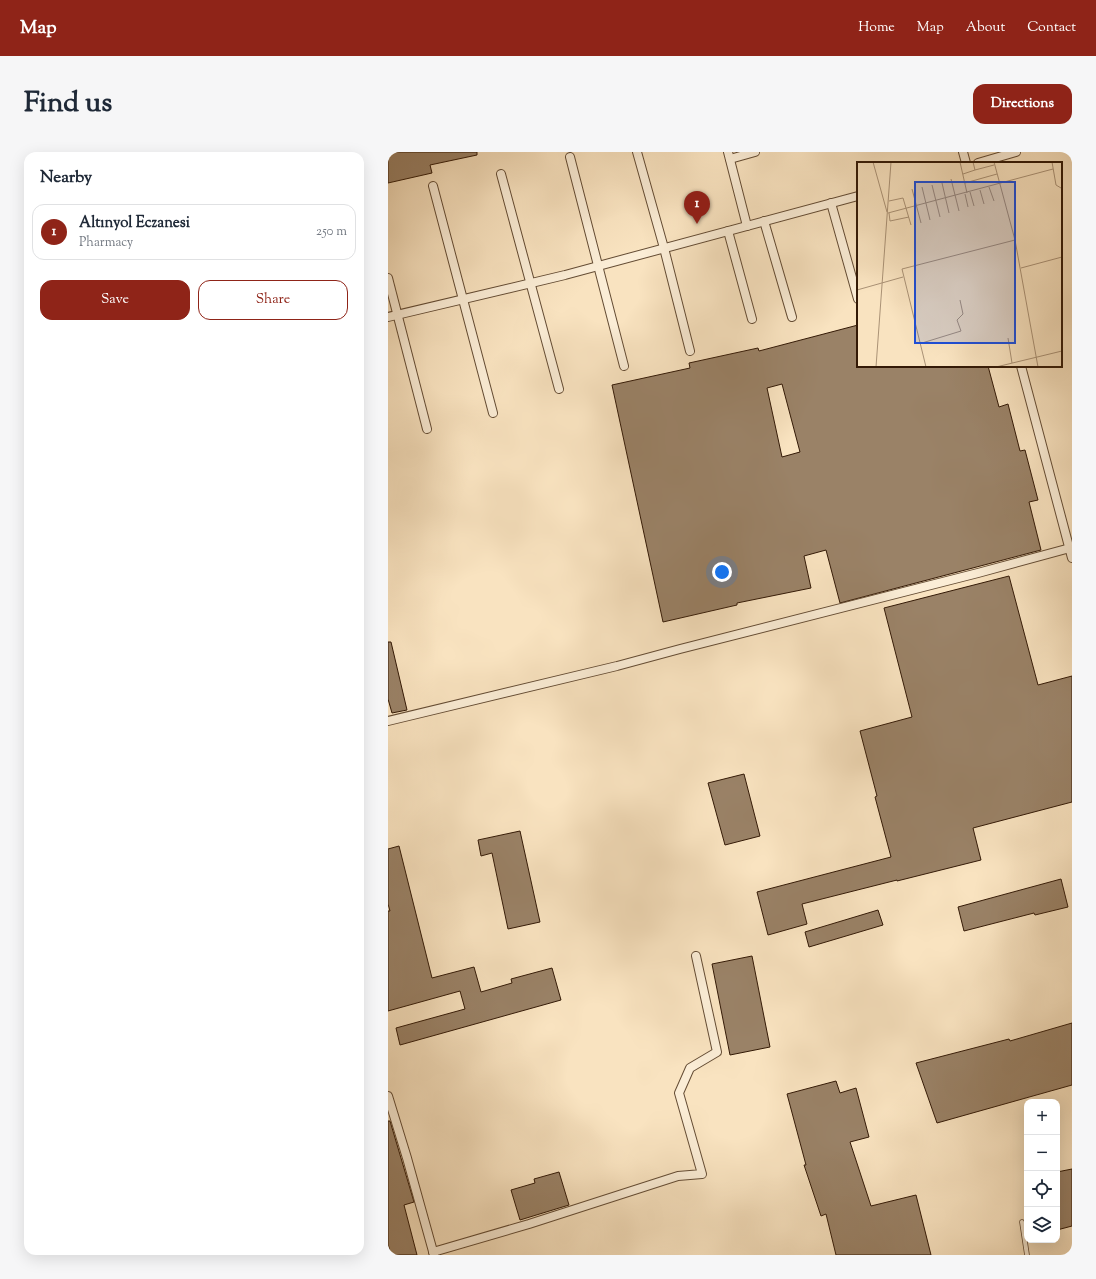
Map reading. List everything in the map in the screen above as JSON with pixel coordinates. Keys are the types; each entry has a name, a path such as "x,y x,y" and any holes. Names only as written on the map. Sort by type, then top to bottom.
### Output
{"street":[{"path":"637,152 664,248 690,351"},
{"path":"747,226 729,155 754,152"},
{"path":"963,152 966,162"},
{"path":"981,162 1016,152"},
{"path":"570,157 624,366"},
{"path":"501,174 559,390"},
{"path":"433,186 493,413"},
{"path":"388,317 531,283 857,196"},
{"path":"831,203 857,295"},
{"path":"764,221 792,317"},
{"path":"728,231 752,319"},
{"path":"388,278 427,429"},
{"path":"1021,367 1072,558"},
{"path":"388,721 617,666 1070,548"},
{"path":"388,1096 434,1253 452,1245 529,1224 678,1176 702,1174 679,1093 690,1068 717,1052 696,956"}],"lane":[{"path":"1022,1222 1027,1255"}],"building":[{"path":"388,152 477,152 477,155 430,165 432,173 388,183"},
{"path":"857,325 857,367 988,367 999,407 1008,404 1020,451 1025,450 1038,500 1029,502 1041,550 840,603 826,550 804,556 811,588 737,603 737,605 663,622 612,385 690,368 689,363 758,348 759,351","holes":["782,384 800,452 782,457 767,388"]},
{"path":"1009,576 1038,685 1072,676 1072,802 973,828 981,860 802,904 807,924 768,935 757,892 891,857 875,797 877,796 860,731 912,717 884,608"},
{"path":"388,642 391,642 407,710 392,713 388,699"},
{"path":"744,774 760,836 725,845 708,783"},
{"path":"520,831 540,922 508,929 492,853 481,856 478,840"},
{"path":"399,846 432,978 474,967 481,992 512,983 511,979 552,968 561,1000 400,1045 396,1028 465,1009 460,991 388,1011 388,911 390,911 388,904 388,849"},
{"path":"1061,879 1068,907 1035,915 1034,913 964,931 958,907"},
{"path":"878,910 883,925 809,947 805,932"},
{"path":"752,956 770,1047 730,1055 712,964"},
{"path":"1072,1023 1072,1085 937,1123 916,1063 1009,1039 1010,1041"},
{"path":"836,1081 840,1093 856,1088 869,1137 850,1142 871,1206 916,1195 931,1255 836,1255 826,1214 821,1216 804,1165 806,1165 787,1094"},
{"path":"388,1121 390,1121 414,1202 404,1205 417,1255 391,1255 388,1244"},
{"path":"1072,1169 1072,1226 1060,1229 1060,1207 1060,1171"},
{"path":"559,1172 569,1205 520,1220 511,1190 535,1183 534,1179"}],"place":[{"name":"Altınyol Eczanesi","path":"697,224"}]}
